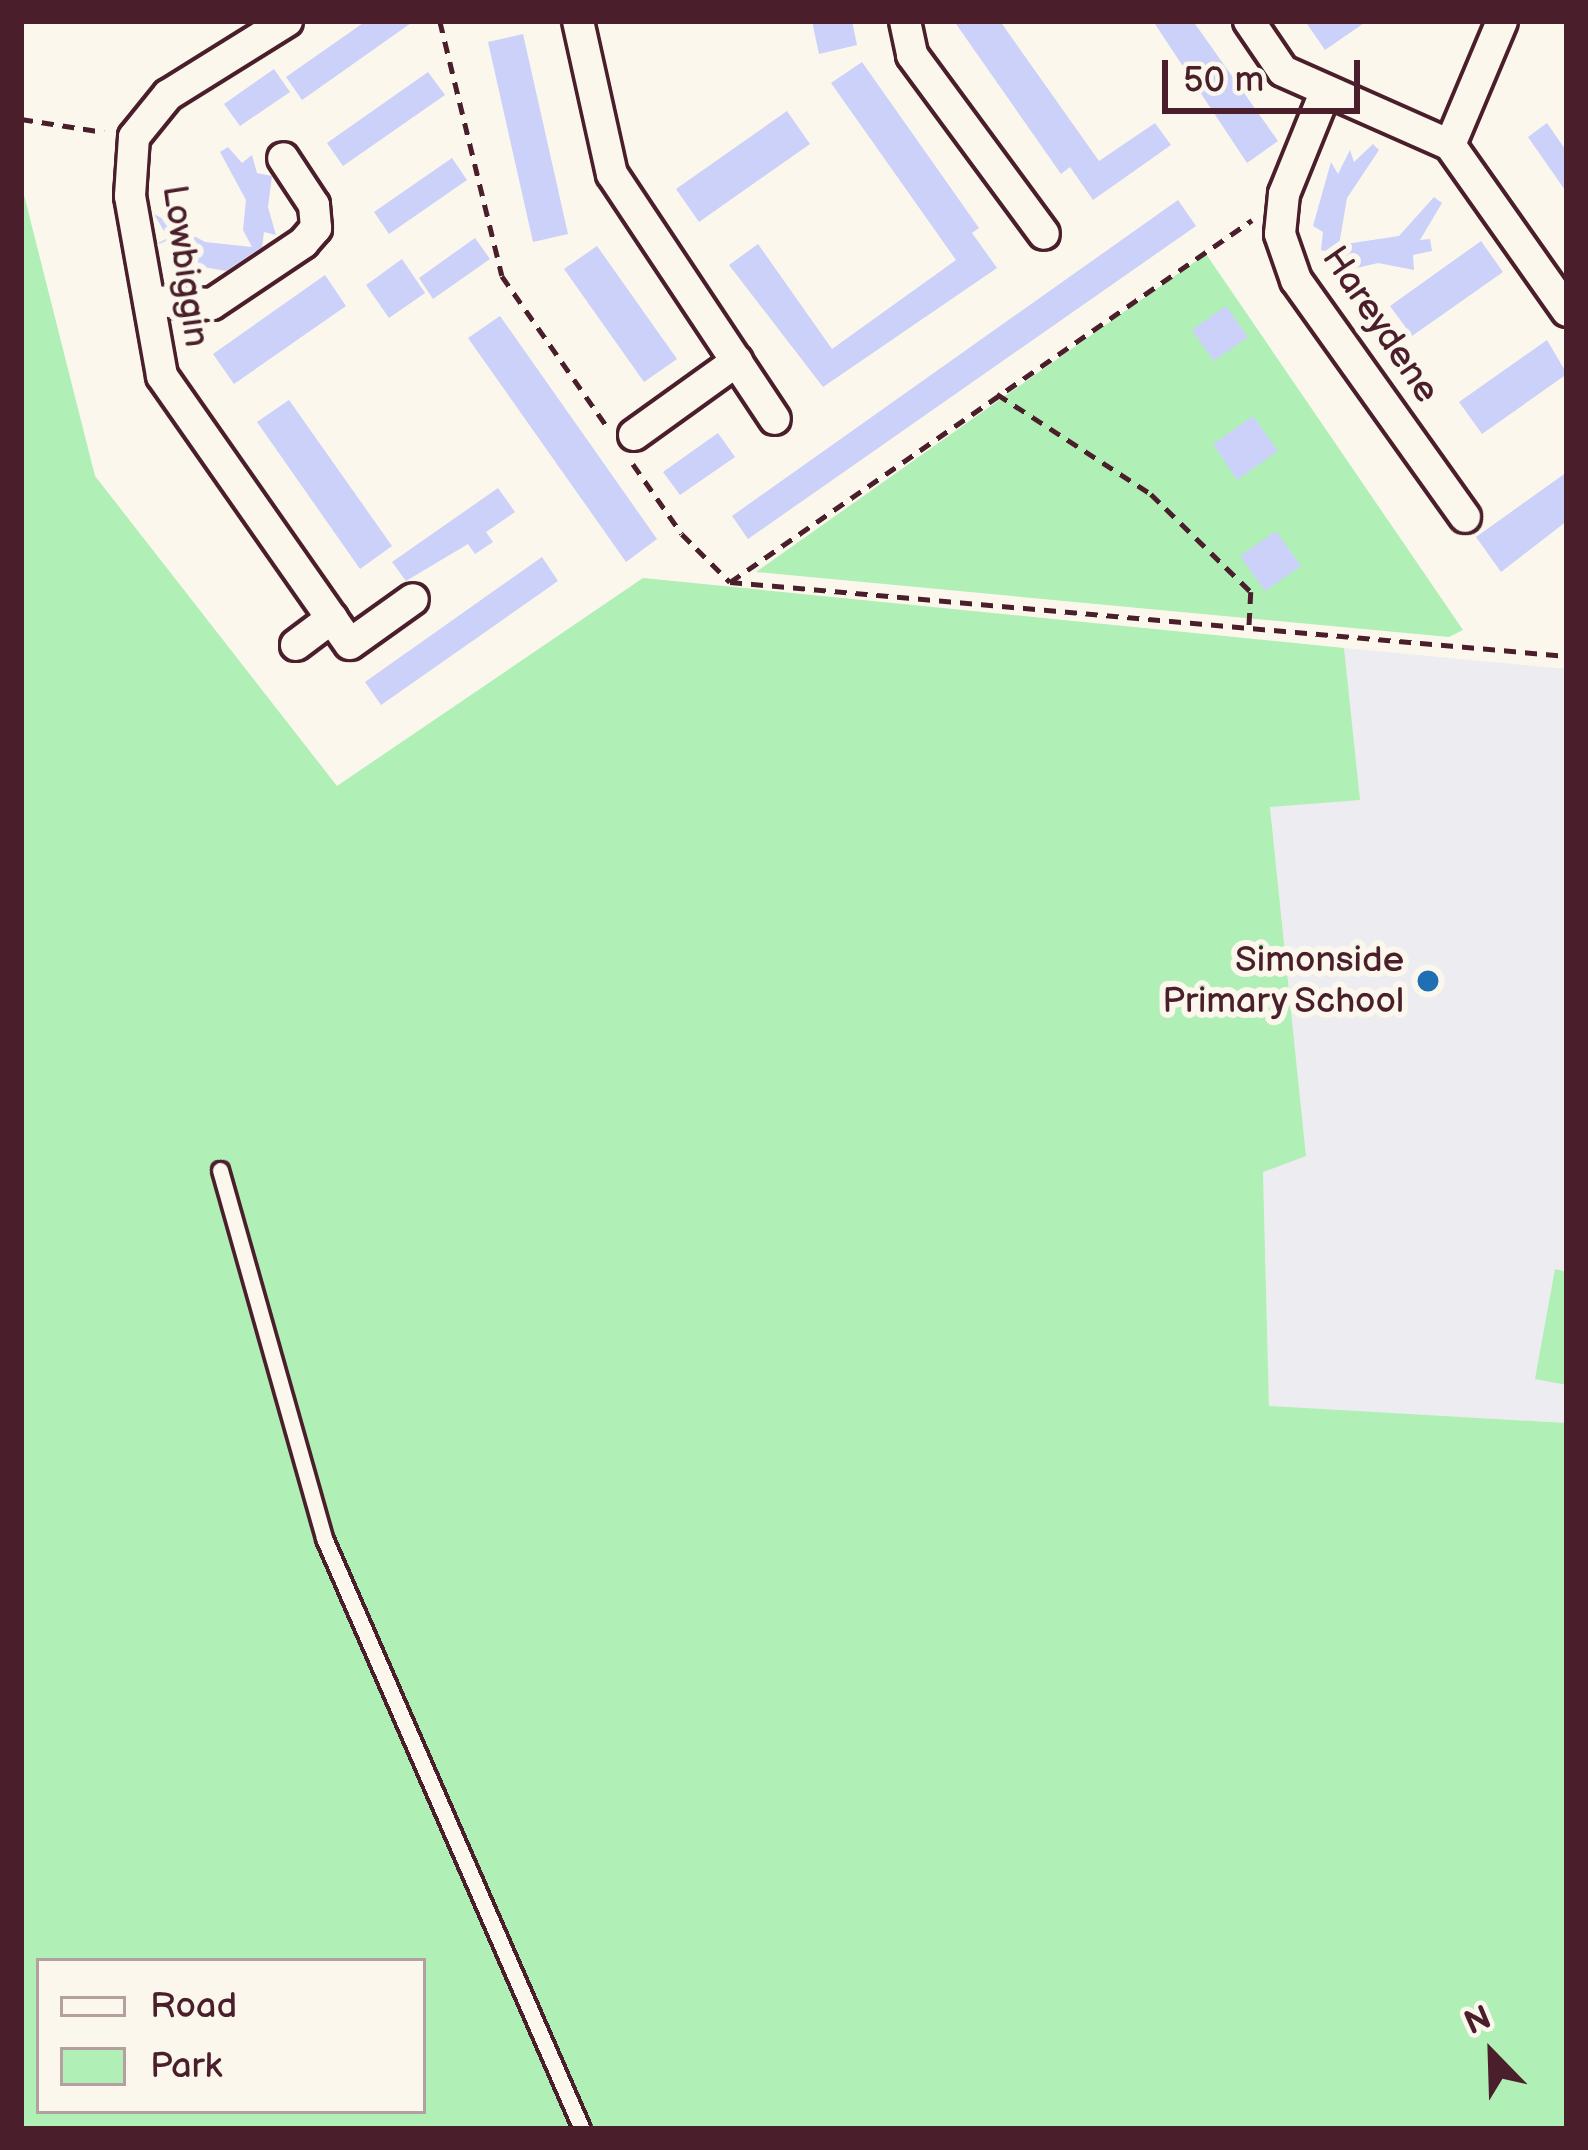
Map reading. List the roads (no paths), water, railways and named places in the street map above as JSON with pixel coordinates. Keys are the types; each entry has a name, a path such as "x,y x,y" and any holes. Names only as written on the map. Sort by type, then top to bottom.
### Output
{"street":[{"name":"Lowbiggin","path":"287,21 168,95 134,137 130,196 162,376 332,618"},
{"path":"578,21 612,174 775,419"},
{"path":"905,21 912,55 1044,234"},
{"path":"1249,21 1283,71 1324,95 1450,145 1567,311"},
{"path":"1450,145 1502,21"},
{"name":"Hareydene","path":"1324,95 1284,194 1281,220 1297,280 1465,517"},
{"path":"148,301 212,304 303,243 316,227 314,205 283,158"},
{"path":"621,436 737,362"},
{"path":"296,645 332,618 350,644 412,599"}],"lane":[{"path":"220,1170 324,1538 582,2129"}],"place":[{"name":"Simonside Primary School","path":"1428,981"}]}
